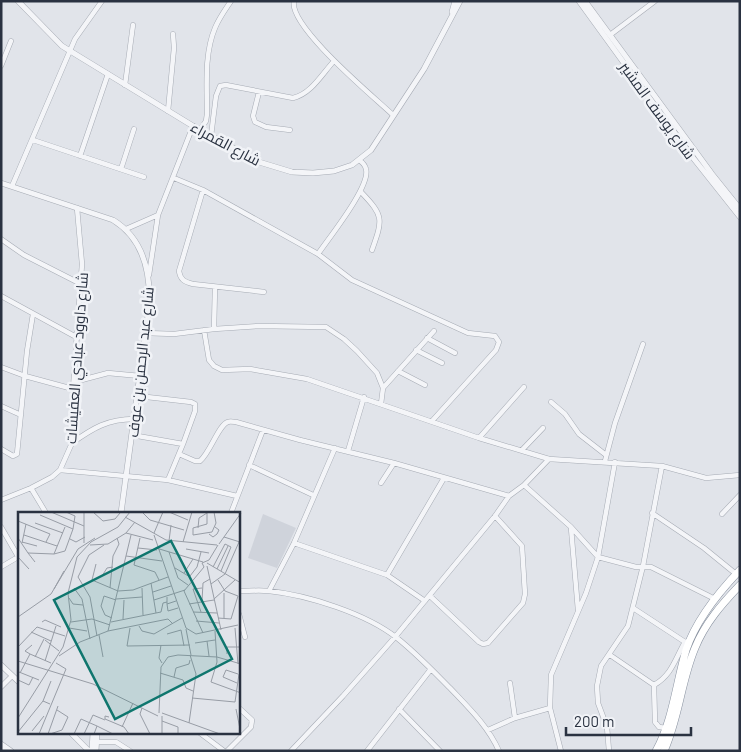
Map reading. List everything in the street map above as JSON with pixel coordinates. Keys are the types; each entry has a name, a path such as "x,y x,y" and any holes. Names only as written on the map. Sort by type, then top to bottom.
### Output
{"highway":[{"path":"656,751 666,728 688,641 715,599 738,572"},
{"path":"664,751 675,724 692,656 698,640 713,615 740,585"}],"street":[{"name":"شارع القمراء","path":"18,1 56,40 70,51 193,126 259,162 292,172 313,173 334,171 352,164 359,160 374,145 424,69 460,1"},
{"path":"12,186 70,51 84,24 102,1"},
{"path":"200,130 206,121 207,114 208,57 212,36 220,17 231,1"},
{"path":"294,1 293,10 298,19 334,61 393,115"},
{"name":"شارع القمراء","path":"452,15 455,1"},
{"name":"شارع يوسف المشير","path":"578,1 690,154 740,217"},
{"name":"شارع يوسف المشير","path":"586,1 712,174 740,209"},
{"path":"610,35 655,1"},
{"path":"125,85 133,25"},
{"path":"168,111 174,48 173,34"},
{"path":"1,66 11,41"},
{"path":"211,136 216,96 220,86 226,85 292,98 302,96 334,61"},
{"path":"80,156 108,74"},
{"path":"260,92 253,116 255,122 266,127 290,130"},
{"path":"149,275 158,215 193,126"},
{"path":"121,169 134,129"},
{"path":"33,140 144,178"},
{"path":"318,254 360,192 367,173 364,165 359,160"},
{"path":"174,178 203,190 318,254 352,280 468,333 490,334 498,339 496,350 432,421"},
{"name":"شارع عبد الرحمن بن عوف","path":"1,183 113,220 126,229 141,253 149,275 149,299 138,396 121,512"},
{"path":"203,190 179,271 180,276 186,282 264,292"},
{"path":"360,192 380,216 381,225 372,250"},
{"name":"شارع داوود عبادي العفيشات","path":"60,470 72,443 73,389 82,264 77,208"},
{"path":"126,229 158,215"},
{"path":"1,239 24,255 81,284"},
{"path":"214,329 215,287"},
{"path":"1,296 78,338"},
{"path":"1,449 13,456 17,454 33,314"},
{"path":"145,333 174,334 258,326 326,328 335,332 357,351 377,373 384,388"},
{"path":"204,330 209,360 217,369 250,369 292,376 364,397 479,438 549,459 662,466 699,477 718,478 740,475"},
{"path":"381,404 384,388 434,330"},
{"path":"427,338 455,353"},
{"path":"605,461 615,423 643,344"},
{"path":"416,350 442,363"},
{"path":"1,367 25,376 73,389"},
{"path":"398,371 425,385"},
{"path":"74,382 108,373 140,376"},
{"path":"479,438 524,387"},
{"path":"138,396 196,404 183,444 168,480"},
{"path":"348,452 364,397"},
{"path":"551,402 565,414 579,434 606,455"},
{"path":"1,406 21,415"},
{"path":"72,443 86,433 112,420 134,419"},
{"path":"179,454 195,461 202,459 208,452 223,424 236,422 394,463 509,496"},
{"path":"522,450 542,428"},
{"path":"231,512 263,430"},
{"path":"132,435 183,444"},
{"path":"269,591 294,543 335,448"},
{"path":"291,751 396,637 495,516 509,496 524,485 549,459"},
{"path":"561,751 550,708 551,675 578,612 598,557 615,462"},
{"path":"381,483 394,463"},
{"path":"249,465 313,496"},
{"path":"608,751 607,728 598,703 597,686 601,666 628,626 643,566 662,466"},
{"path":"1,500 47,481 60,470 168,480 237,496"},
{"path":"387,575 444,478"},
{"path":"524,485 571,527 598,557 636,567 651,566 715,599"},
{"path":"31,488 45,512"},
{"path":"722,514 740,495"},
{"path":"652,513 738,572"},
{"path":"430,596 483,644 488,643 522,603 525,594 522,546 495,516"},
{"path":"1,527 18,558 1,567"},
{"path":"571,527 578,612"},
{"path":"294,543 387,575 426,601"},
{"path":"240,592 269,591 317,601 353,613 396,637 431,669 488,730 499,751"},
{"path":"633,608 688,641 664,680 654,686"},
{"path":"240,618 245,637"},
{"path":"610,655 654,686"},
{"path":"1,665 18,681"},
{"path":"367,751 431,669"},
{"path":"1,687 12,676"},
{"path":"510,683 515,718"},
{"path":"654,686 655,722 659,727 666,728"},
{"path":"488,730 515,718 550,708"},
{"path":"201,734 226,751 253,723 240,709"},
{"path":"400,709 438,750"},
{"path":"72,734 92,751"},
{"path":"92,751 95,734"},
{"path":"92,751 96,742 95,734"},
{"path":"96,742 116,742 130,751"},
{"path":"1,744 11,751"}],"shaded area":[{"path":"263,514 296,528 277,568 248,558"}]}
